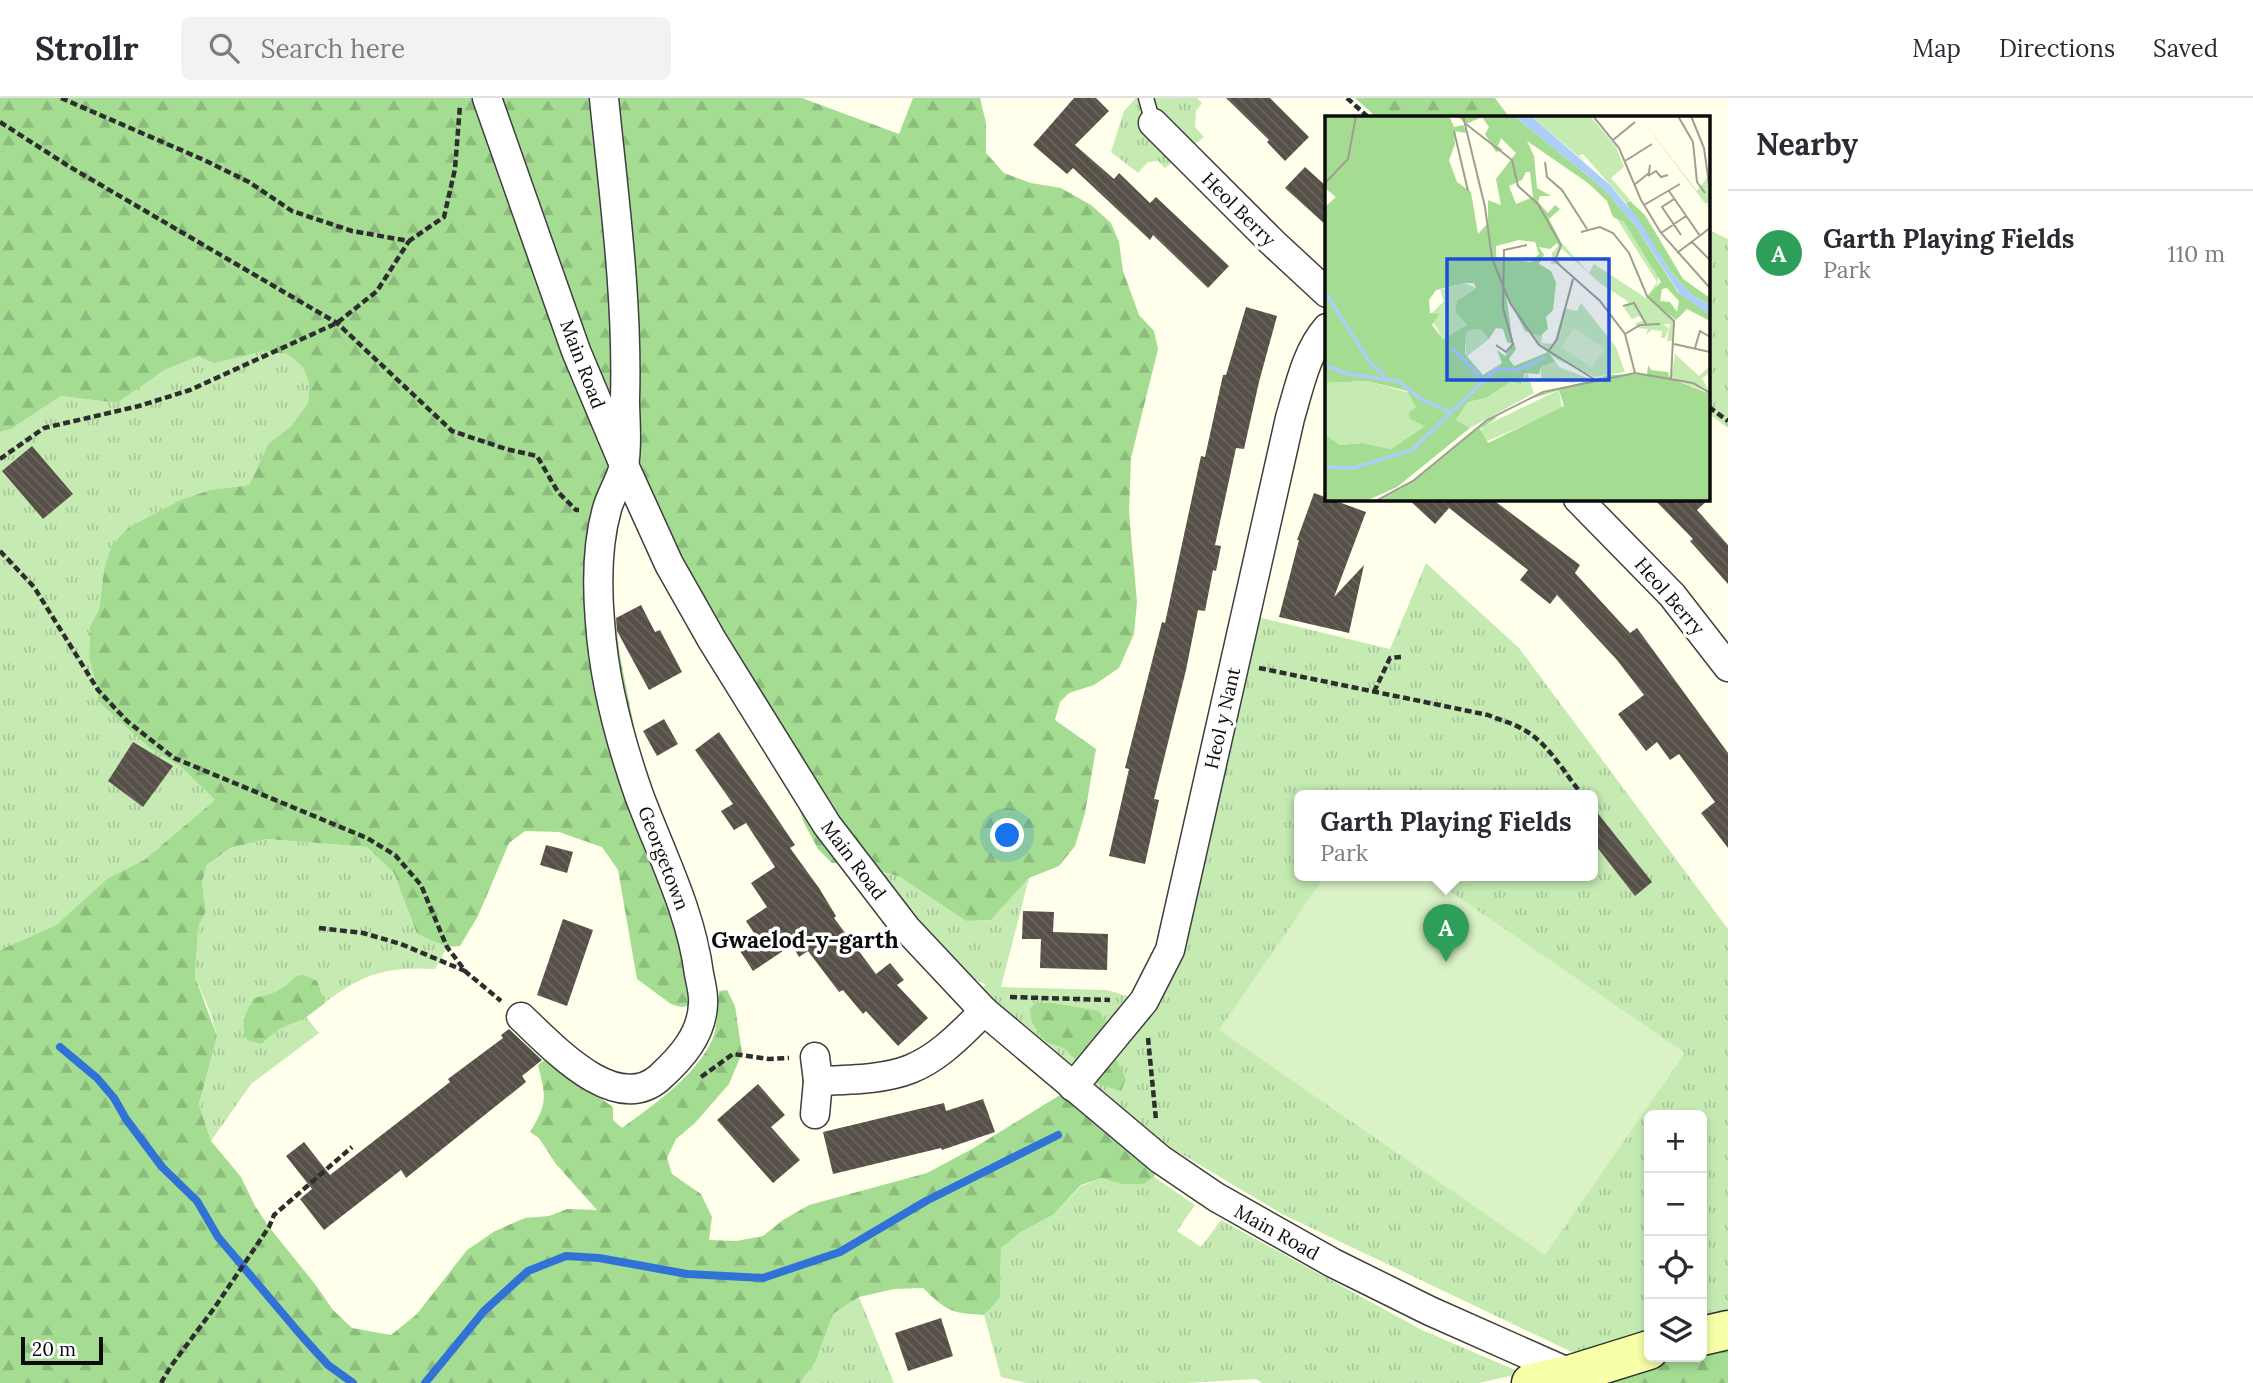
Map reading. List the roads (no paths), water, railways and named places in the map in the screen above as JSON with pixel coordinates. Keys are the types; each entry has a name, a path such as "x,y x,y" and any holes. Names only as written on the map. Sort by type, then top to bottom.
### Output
{"street":[{"name":"Main Road","path":"487,98 576,351 669,564 779,750 827,825 906,928 984,1011 1160,1159 1216,1197 1333,1263 1430,1311 1572,1374"},
{"path":"604,98 625,318 624,465"},
{"name":"Heol Berry","path":"1150,111 1272,242 1325,291"},
{"name":"Heol y Nant","path":"1073,1087 1144,1001 1170,950 1290,418 1305,368 1325,330"},
{"name":"Georgetown","path":"521,1017 558,1052 598,1081 627,1090 651,1084 677,1063 695,1038 703,1004 696,951 684,910 639,794 610,701 599,621 599,561 607,509 624,465"},
{"name":"Heol Berry","path":"1579,500 1672,595 1728,667"},
{"path":"815,1114 816,1069 874,1079 904,1073 937,1055 984,1011"},
{"path":"1707,1335 1728,1330"},
{"path":"1531,1383 1572,1374 1644,1352"}],"waterway":[{"path":"60,1047 97,1078 114,1098 126,1119 162,1167 197,1201 218,1237 300,1334 328,1365 353,1383"},
{"path":"425,1383 484,1311 528,1271 566,1256 599,1258 687,1274 763,1278 840,1252 926,1201 1058,1135"}],"place":[{"name":"Garth Playing Fields","path":"1446,962"}],"district":[{"name":"Gwaelod-y-garth","path":"805,940"}]}
